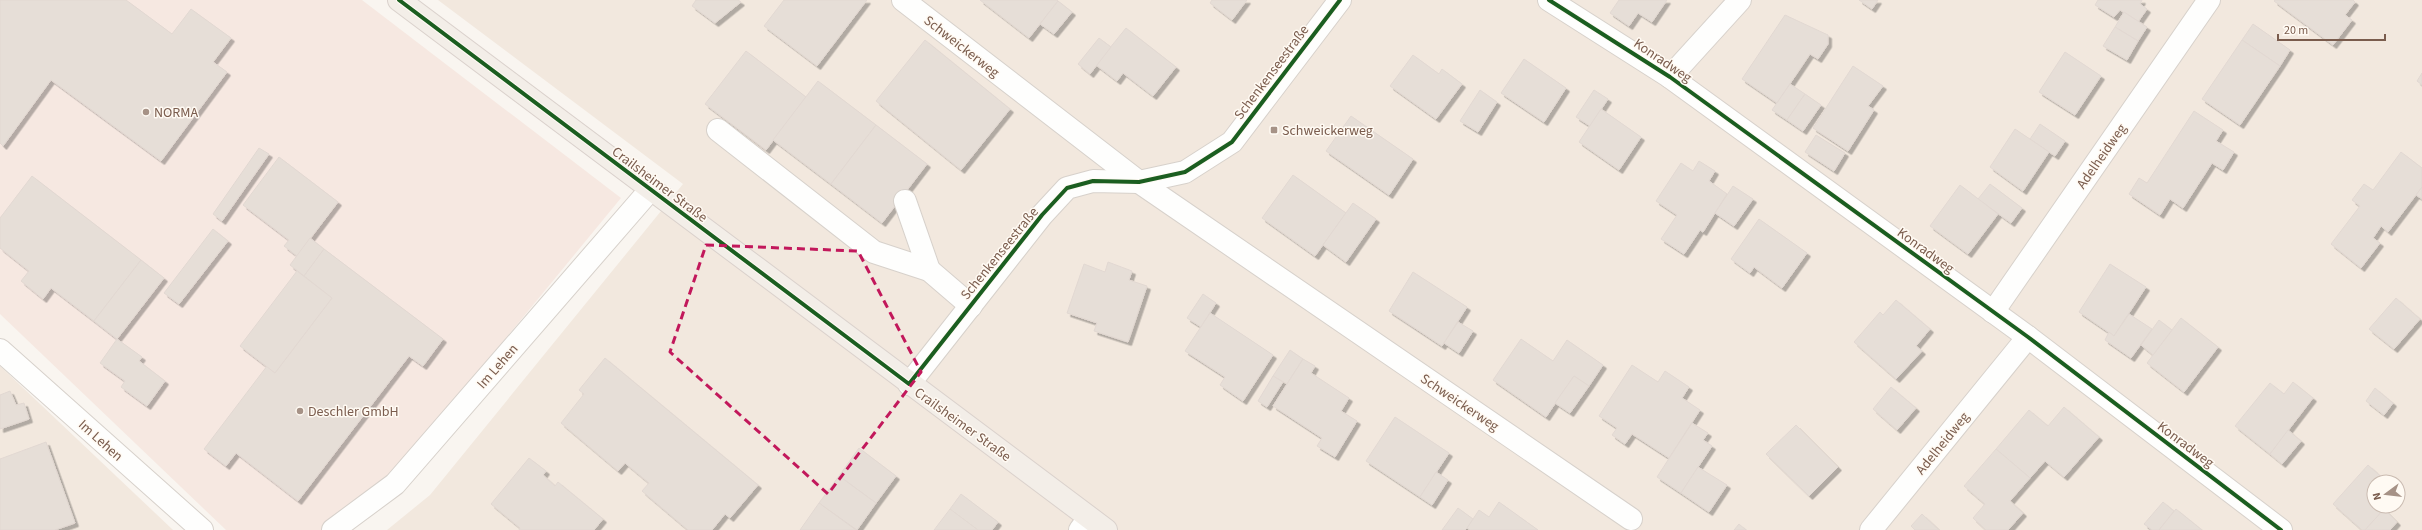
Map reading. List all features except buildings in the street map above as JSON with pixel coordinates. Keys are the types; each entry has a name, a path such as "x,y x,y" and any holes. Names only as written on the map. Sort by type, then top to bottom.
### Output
{"main road":[{"name":"Crailsheimer Straße","path":"399,0 909,384 1092,526"}],"street":[{"name":"Schweickerweg","path":"903,0 1139,182 1631,519"},
{"name":"Schenkenseestraße","path":"909,384 1042,215 1067,188 1093,181 1139,182 1185,172 1232,142 1340,0"},
{"name":"Konradweg","path":"1549,0 1670,77 2028,337 2281,530"},
{"path":"1670,77 1740,0"},
{"name":"Adelheidweg","path":"1993,312 2209,0"},
{"path":"718,130 874,252 929,270 970,306"},
{"name":"Im Lehen","path":"333,530 395,484 650,190"},
{"path":"905,201 929,270"},
{"name":"Adelheidweg","path":"1871,530 2028,337"},
{"name":"Im Lehen","path":"0,350 202,530"}],"highlighted area":[{"path":"706,245 858,251 921,372 828,494 670,352"}],"shaded area":[{"path":"0,0 362,0 621,198 386,484 329,530 226,530 0,314"},
{"path":"438,0 2422,0 2422,530 387,530 430,495 683,184"},
{"path":"0,366 173,530 0,530"}],"cycle path":[{"path":"399,0 909,384 1042,215 1067,188 1093,181 1139,182 1185,172 1232,142 1340,0"},
{"path":"1549,0 1670,77 2028,337 2281,530"}],"place":[{"name":"NORMA","path":"146,112"},
{"name":"Schweickerweg","path":"1274,130"},
{"name":"Deschler GmbH","path":"300,411"}]}
